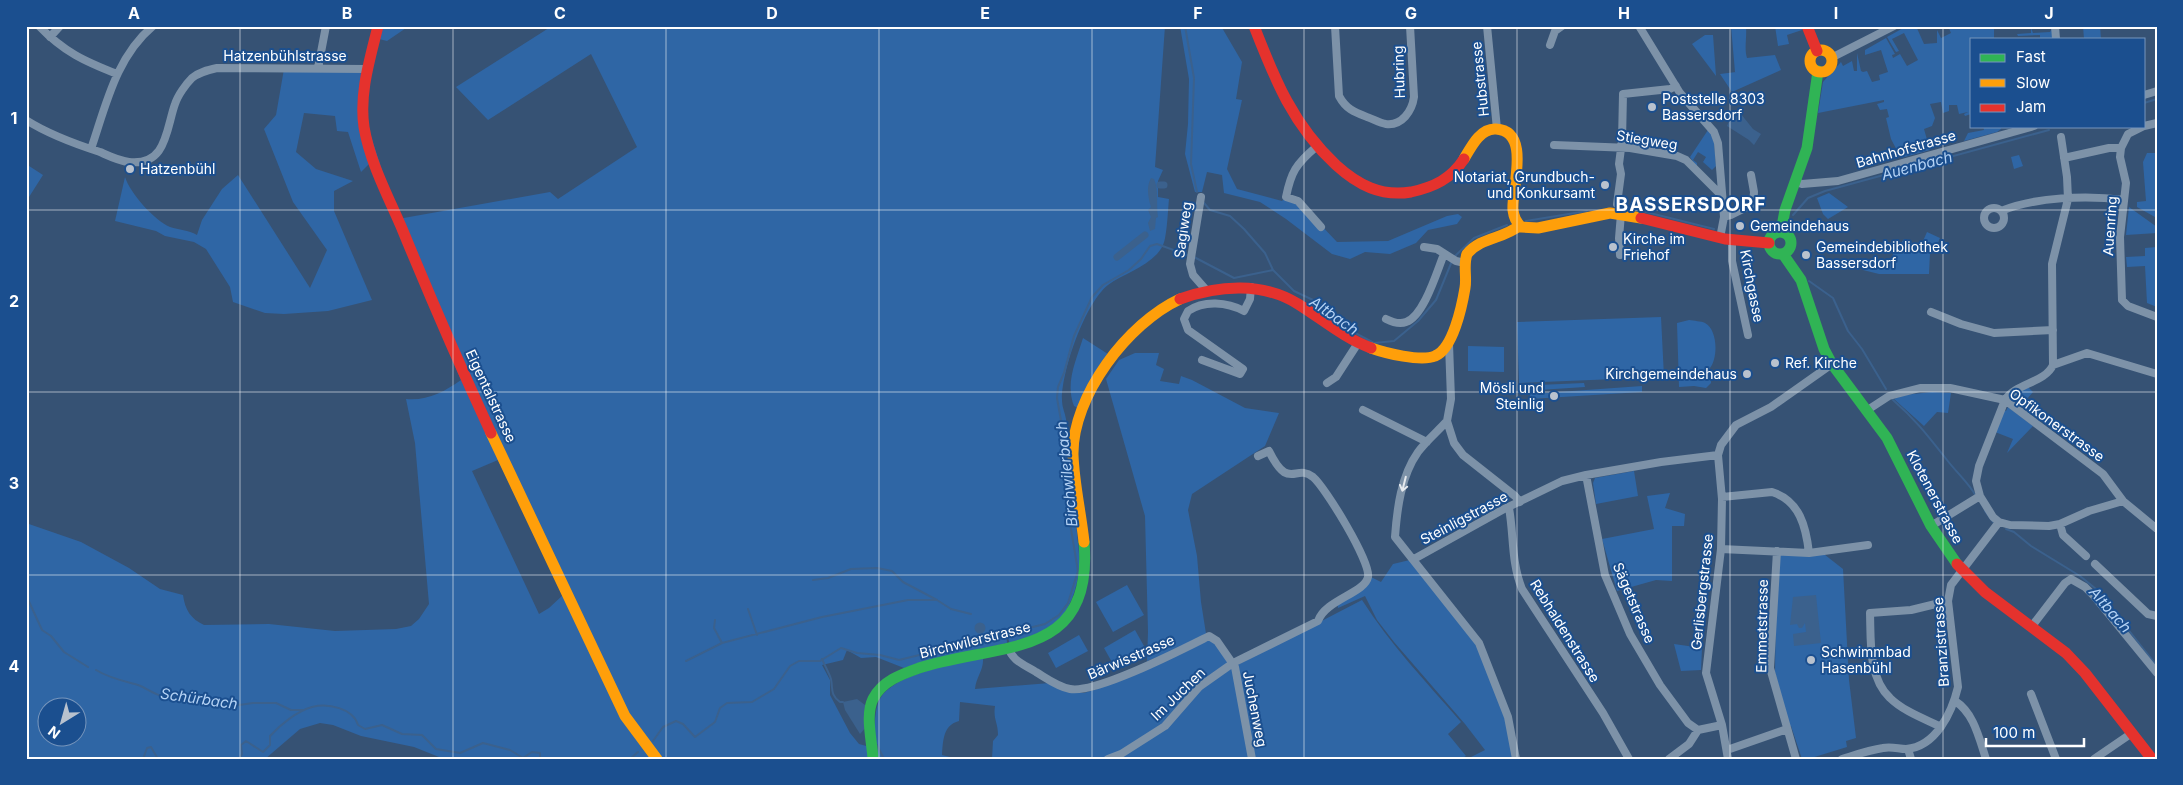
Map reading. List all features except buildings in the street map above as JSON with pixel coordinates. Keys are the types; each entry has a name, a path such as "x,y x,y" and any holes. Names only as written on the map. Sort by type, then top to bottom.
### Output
{"street":[{"path":"39,26 78,59 117,74"},
{"path":"50,37 60,26"},
{"path":"91,149 117,74 134,44 153,26"},
{"path":"318,68 326,26"},
{"name":"Eigentalstrasse","path":"378,26 364,82 363,112 368,145 449,342 615,696 638,734 657,759"},
{"path":"1254,26 1280,91 1291,113 1316,146 1349,177 1364,187 1380,193 1398,193 1436,185 1448,178 1459,168 1482,133 1490,129 1497,129 1509,136 1515,145 1519,162 1511,211 1515,222 1519,226 1530,228 1608,213 1619,209 1720,238 1768,244"},
{"name":"Hubring","path":"1335,26 1339,96 1344,105 1351,110 1386,124 1397,122 1406,117 1413,107 1410,26"},
{"name":"Hubstrasse","path":"1487,26 1497,129"},
{"path":"1550,45 1555,32 1562,26"},
{"path":"1639,26 1676,86 1714,132 1718,142 1724,217 1720,238"},
{"path":"1807,26 1817,51"},
{"path":"1831,58 1894,26"},
{"path":"1817,51 1826,51 1831,58 1832,64 1828,70 1818,71 1813,68 1810,62 1812,55 1817,51"},
{"name":"Hatzenbühlstrasse","path":"26,120 52,134 91,149 127,162 140,162 150,159 159,152 180,94 192,78 204,71 217,68 367,69"},
{"path":"1781,232 1783,214 1796,182 1809,137 1818,71"},
{"path":"1620,255 1618,238 1621,174 1618,164 1621,147 1622,94 1670,89 1676,86"},
{"name":"Bahnhofstrasse","path":"1796,182 1813,183 1846,179 2027,128"},
{"path":"2064,158 2109,148 2121,148 2128,134 2140,128"},
{"path":"2060,137 2068,199 2052,264 2054,365 2043,376 2010,391 2004,400 1979,466 1976,481 1978,497 1999,522 2018,525 2060,524 2089,510 2123,501"},
{"name":"Stiegweg","path":"1554,144 1621,147 1677,156 1686,160 1721,195"},
{"path":"1316,146 1297,164 1290,176 1286,197 1298,201 1321,227"},
{"name":"Auenring","path":"2121,148 2120,157 2126,183 2119,250 2123,303 2157,317"},
{"path":"1800,169 1813,183"},
{"path":"1724,217 1753,204 1754,192 1751,175"},
{"name":"Sagiweg","path":"1201,197 1192,256 1193,275 1207,291"},
{"path":"2001,211 2015,205 2068,199 2124,200"},
{"path":"1386,320 1396,323 1407,322 1419,310 1454,259 1493,238 1512,233 1519,226"},
{"path":"1781,232 1787,234 1791,241 1791,248 1783,254 1773,253 1768,244 1773,234 1781,232"},
{"name":"Kirchgasse","path":"1732,240 1732,261 1748,335"},
{"path":"1414,559 1407,554 1395,537 1399,507 1409,467 1427,442 1447,421 1451,406 1449,344 1466,280 1454,259 1437,249 1424,247"},
{"name":"Klotenerstrasse","path":"1783,254 1801,280 1822,342 1832,364 1887,438 1942,545 1962,571 1985,592 2066,653 2085,673 2152,759"},
{"path":"1202,360 1240,374 1243,369 1188,330 1184,320 1188,311 1204,304 1220,304 1237,307 1244,311 1250,299 1251,287"},
{"name":"Birchwilerstrasse","path":"873,759 871,710 876,693 893,679 934,664 1032,642 1052,634 1068,619 1080,601 1086,565 1074,452 1075,432 1079,416 1089,396 1114,358 1144,322 1178,299 1207,291 1251,287 1274,292 1294,301 1358,343 1381,351 1420,358 1434,357 1449,344"},
{"path":"1931,312 1961,324 1994,333 2053,330"},
{"path":"1327,384 1336,377 1358,343"},
{"path":"2054,365 2087,353 2157,374"},
{"path":"1718,455 1721,445 1736,425 1771,407 1832,364"},
{"name":"Opfikonerstrasse","path":"1866,411 1888,396 1920,388 1950,388 2004,400 2103,474 2123,501 2157,529"},
{"path":"1363,410 1427,442"},
{"path":"1447,421 1454,443 1463,455 1520,502"},
{"name":"Im Juchen","path":"1108,759 1121,754 1165,726 1195,691 1233,664 1318,621 1320,615 1337,601 1365,584 1369,576 1367,565 1348,528 1312,476 1304,473 1289,475 1281,472 1269,451 1258,456"},
{"name":"Steinligstrasse","path":"1516,759 1508,717 1479,643 1414,559 1520,502 1562,482 1586,475 1661,462 1718,455"},
{"name":"Gerlisbergstrasse","path":"1718,455 1722,497 1721,549 1706,673 1722,726 1728,759"},
{"name":"Sägetstrasse","path":"1586,475 1605,575 1630,634 1660,685 1688,723 1698,730"},
{"path":"1722,497 1772,492 1780,494 1794,506 1802,518 1809,552"},
{"path":"1931,526 1978,497"},
{"name":"Rebhaldenstrasse","path":"1509,508 1516,573 1522,589 1603,714 1629,759"},
{"name":"Branzistrasse","path":"1844,758 1885,747 1908,749 1927,742 1941,727 1955,701 1958,687 1948,601 1952,585 1999,522"},
{"path":"2060,524 2064,535 2086,556"},
{"path":"1721,549 1809,552 1868,545"},
{"name":"Emmetstrasse","path":"1777,551 1770,668 1796,759"},
{"path":"2095,564 2148,614 2157,616"},
{"path":"2032,626 2065,583 2071,580 2075,581 2094,596 2157,673"},
{"path":"1941,727 1890,698 1876,676 1872,658 1870,613 1911,610 1948,601"},
{"name":"Bärwisstrasse","path":"1008,647 1012,656 1018,662 1070,689 1079,690 1100,685 1209,636 1217,641 1233,664"},
{"name":"Juchenweg","path":"1233,664 1236,670 1252,759"},
{"path":"2031,694 2056,759"},
{"path":"1955,701 1963,706 1970,716 1986,759"},
{"path":"1669,759 1689,744 1698,730 1722,726"},
{"path":"1727,750 1787,729"},
{"path":"2094,759 2132,733"},
{"path":"1908,749 1911,759"}],"shaded area":[{"path":"378,26 409,26 387,41 375,38"},
{"path":"552,26 1165,26 1155,167 1163,170 1158,181 1158,197 1169,199 1163,245 1153,258 1108,285 1099,294 1083,322 1076,339 1063,388 1062,403 1066,419 1080,564 1076,588 1061,617 1054,626 1030,640 1010,644 1006,632 1007,643 904,668 876,657 861,658 847,650 843,660 822,665 830,680 830,695 850,733 859,744 870,747 870,759 444,759 414,747 361,736 333,725 320,723 300,729 265,759 26,759 26,523 81,542 129,568 160,589 183,595 189,613 204,625 269,624 335,631 396,629 411,626 419,619 429,604 415,443 406,399 421,399 435,395 461,380 369,164 361,172 348,132 337,131 335,116 304,113 296,152 316,169 353,181 334,191 334,211 372,300 328,311 284,314 265,313 233,302 230,287 206,249 194,242 165,236 156,231 115,221 125,177 137,198 157,218 170,227 197,235 202,220 222,189 238,175 310,288 327,250 293,202 264,129 276,115 284,69 367,69 363,112 398,219 550,192 558,199 637,147 591,54 488,120 456,87","holes":["498,460 563,595 549,608 539,614 472,471"]},
{"path":"1180,26 1221,26 1242,62 1236,99 1242,100 1227,169 1237,189 1282,201 1286,197 1298,201 1337,242 1388,241 1447,216 1458,214 1462,217 1457,224 1428,230 1416,243 1390,254 1365,252 1350,259 1332,254 1260,202 1224,193 1222,175 1207,172 1202,192 1195,192 1185,154 1189,79"},
{"path":"1731,26 1746,26 1747,58 1775,55 1781,70 1732,92 1720,74 1736,72"},
{"path":"1775,26 1801,26 1802,30 1787,35 1789,44 1778,46"},
{"path":"1907,26 1916,26 1924,44 1937,43 1937,30 1941,38 1951,33 1948,26 2000,26 1994,28 1994,38 1970,38 1970,114 1965,116 1964,114 1968,112 1959,114 1957,105 1949,105 1949,111 1943,113 1941,102 1930,104 1935,118 1932,126 1924,129 1930,150 1901,158 1891,139 1886,118 1889,117 1887,109 1880,110 1877,104 1884,102 1884,100 1818,113 1823,82 1841,62 1843,66 1852,61 1854,71 1857,71 1857,53 1861,71 1867,71 1872,82 1880,80 1879,75 1888,72 1881,50 1865,55 1865,50 1886,38 1895,54 1892,55 1893,58 1900,54 1907,66 1918,60 1904,33 1892,39 1899,51 1896,52 1887,37"},
{"path":"2083,26 2100,26 2101,38 2084,38"},
{"path":"2031,28 2033,33 2050,32 2052,28 2052,38 2040,38 2040,35 2018,36 2017,34 2031,33"},
{"path":"1705,35 1713,35 1716,76 1692,44"},
{"path":"1741,114 1753,129 1761,134 1754,145 1727,126 1730,119"},
{"path":"1984,128 2001,129 1997,132 1964,141 1968,133 1984,130"},
{"path":"1708,130 1714,142 1716,166 1712,170 1703,162 1706,157 1698,152 1693,160 1697,163 1697,167 1690,157"},
{"path":"2147,153 2157,153 2157,222 2155,217 2137,207 2137,202 2146,201 2143,162"},
{"path":"2019,155 2023,166 2014,169 2011,157"},
{"path":"26,164 43,175 29,197 26,195"},
{"path":"1151,178 1154,179 1156,188 1158,217 1156,218 1155,229 1150,231 1148,223 1151,217 1148,210 1151,207 1148,188"},
{"path":"1829,193 1848,207 1828,219 1823,214 1817,198"},
{"path":"2129,207 2157,227 2157,233 2126,235"},
{"path":"1927,232 1940,238 1936,247 1923,241"},
{"path":"1904,239 1930,253 1929,274 1879,274 1863,270 1890,259"},
{"path":"2157,247 2157,307 2147,303 2145,266 2127,267 2126,257 2145,256 2145,248"},
{"path":"1661,317 1664,377 1519,383 1517,322"},
{"path":"1689,320 1705,323 1714,338 1715,351 1710,368 1711,383 1706,388 1694,386 1679,387 1677,323"},
{"path":"1083,338 1111,356 1078,408 1074,406 1071,380"},
{"path":"1468,346 1504,347 1504,372 1468,371"},
{"path":"1135,353 1159,353 1156,365 1164,369 1160,381 1179,384 1181,376 1245,408 1279,413 1265,446 1192,494 1188,510 1197,556 1207,640 1215,642 1231,664 1198,686 1167,723 1120,752 1104,759 992,759 993,741 998,735 995,706 960,702 959,721 950,726 945,734 942,755 958,759 876,759 875,722 879,701 886,691 897,683 926,671 983,658 975,689 1050,683 1071,692 1084,693 1097,689 1158,657 1147,661 1145,516 1106,379 1119,360"},
{"path":"1584,383 1585,387 1539,390 1538,385"},
{"path":"1642,386 1642,392 1530,399 1530,394"},
{"path":"2028,387 2033,392 2021,406 2013,399 2014,394"},
{"path":"1932,392 1951,393 1948,413 1937,412 1924,426 1894,399 1904,395"},
{"path":"2008,407 2033,426 2007,453 2013,439 1995,432 2003,410 2006,411"},
{"path":"1634,471 1638,496 1596,504 1593,483 1595,478"},
{"path":"1670,493 1665,508 1685,514 1684,526 1672,526 1672,581 1656,580 1617,591 1602,539 1654,529 1647,496"},
{"name":"Schwimmbad Hasenbühl","path":"1777,551 1820,551 1843,569 1849,680 1856,738 1846,741 1847,747 1808,759 1802,759 1791,726 1789,726 1775,672"},
{"path":"1414,559 1473,634 1508,717 1516,759 1467,759 1485,750 1394,642 1377,620 1365,596 1338,608 1337,601 1369,576 1381,582 1393,564"},
{"path":"1127,585 1144,615 1113,632 1096,602"},
{"path":"1816,595 1821,643 1794,646 1793,634 1806,632 1805,623 1802,628 1799,628 1797,624 1790,625 1793,597"},
{"path":"1362,600 1397,648 1461,722 1448,734 1466,756 1461,759 1254,759 1237,665"},
{"path":"978,623 982,623 985,628 984,632 978,633 975,630 975,626"},
{"path":"1135,630 1144,646 1113,664 1104,648"},
{"path":"1079,635 1088,651 1056,668 1048,653"},
{"path":"1674,644 1702,648 1701,670 1681,671"},
{"path":"1233,667 1250,759 1124,759 1123,755 1166,728 1199,691"},
{"path":"857,699 865,705 867,726 860,734 845,710 843,702"}],"waterway":[{"name":"Altbach","path":"1185,26 1194,78 1191,164 1197,192"},
{"name":"Auenbach","path":"2146,102 2157,99"},
{"name":"Auenbach","path":"1793,215 1808,198 1825,191 2049,130"},
{"name":"Altbach","path":"1204,203 1210,210 1230,216 1244,229 1265,253 1273,270 1294,291 1313,300 1357,334 1374,343 1394,341 1418,321 1436,300 1452,261"},
{"name":"Altbach","path":"1617,208 1642,211 1714,229"},
{"name":"Altbach","path":"1526,221 1587,211"},
{"name":"Altbach","path":"1454,257 1474,238 1507,225"},
{"path":"1117,257 1145,235"},
{"name":"Birchwilerbach","path":"653,741 663,727 676,721 683,724 695,737 715,722 720,708 727,703 752,702 774,689 790,666 799,661 820,661 841,648 857,653 880,655 899,660 1045,624 1059,615 1068,603 1078,571 1070,523 1065,443 1057,398 1058,387 1064,373 1074,336 1092,297 1103,285 1129,270 1141,259 1150,246 1157,244 1190,256"},
{"name":"Birchwilerbach","path":"1194,257 1234,278 1273,270"},
{"name":"Altbach","path":"1809,281 1833,298 1848,331 1862,349 1886,389"},
{"name":"Altbach","path":"1893,400 1922,429 1976,496"},
{"name":"Altbach","path":"1985,511 1993,522"},
{"name":"Altbach","path":"2006,529 2014,532 2031,546 2080,576 2096,589 2157,666"},
{"path":"813,580 828,578 851,569 877,568 892,571 903,582 937,600"},
{"name":"Schürbach","path":"26,595 42,630 51,636 64,652 88,667"},
{"path":"686,661 722,643 822,617 908,600 937,600 951,609 971,614"},
{"path":"748,609 757,635"},
{"path":"715,620 714,628 722,643"},
{"path":"822,659 831,679 832,692 840,702 843,702"},
{"name":"Schürbach","path":"96,670 167,697 172,696 178,699 187,696 198,697 204,700 212,699 239,705 276,703 291,710 303,710"},
{"name":"Altbach","path":"239,759 242,754 241,745 246,741 263,752 270,745 270,736 279,727 306,709 318,706 339,708 351,714 358,725 365,729 382,725 402,734 422,735 436,749 460,753 483,743 510,750 523,758 532,752 540,753 540,759"},
{"path":"877,745 884,759"},
{"name":"Altbach","path":"143,759 147,748 151,747 158,759"},
{"name":"Altbach","path":"630,759 638,752"}],"traffic: fast":[{"path":"1781,232 1785,210 1807,148 1818,71"},
{"path":"1780,232 1788,235 1791,243 1788,251 1780,254 1772,251 1769,243 1772,235 1780,232"},
{"path":"1783,254 1801,280 1824,349 1832,364 1887,438 1931,526 1957,564"},
{"path":"873,759 869,713 873,699 882,687 899,676 919,668 1010,648 1036,640 1058,627 1074,608 1083,580 1084,542"}],"traffic: slow":[{"path":"1821,50 1829,53 1832,61 1829,69 1821,72 1813,69 1810,61 1813,53 1821,50"},
{"path":"1464,159 1477,139 1490,130 1496,129 1507,132 1514,140 1517,150 1517,163 1513,210 1515,219 1521,227 1538,228 1610,213 1641,218"},
{"path":"1371,348 1421,358 1429,358 1441,352 1452,336 1459,316 1465,288 1465,262 1467,254 1479,244 1519,226"},
{"path":"1084,542 1073,455 1075,432 1082,409 1093,386 1123,343 1160,310 1180,299"},
{"path":"491,433 625,716 657,759"}],"traffic: jam":[{"path":"378,26 364,89 363,114 367,140 381,180 491,433"},
{"path":"1254,26 1278,83 1297,118 1321,150 1344,172 1361,184 1390,193 1411,192 1427,188 1448,177 1464,159"},
{"path":"1807,26 1817,51"},
{"path":"1641,218 1725,239 1769,243"},
{"path":"1180,299 1195,294 1225,289 1256,289 1270,292 1298,304 1342,334 1371,348"},
{"path":"1957,564 1985,592 2066,653 2085,673 2152,759"}],"place":[{"name":"Poststelle 8303 Bassersdorf","path":"1652,107"},
{"name":"Hatzenbühl","path":"130,169"},
{"name":"Notariat, Grundbuch- und Konkursamt","path":"1605,185"},
{"name":"Gemeindehaus","path":"1740,226"},
{"name":"Kirche im Friehof","path":"1613,247"},
{"name":"Gemeindebibliothek Bassersdorf","path":"1806,255"},
{"name":"Ref. Kirche","path":"1775,363"},
{"name":"Kirchgemeindehaus","path":"1747,374"},
{"name":"Mösli und Steinlig","path":"1554,396"},
{"name":"Schwimmbad Hasenbühl","path":"1811,660"}],"district":[{"name":"BASSERSDORF","path":"1691,204"}]}
